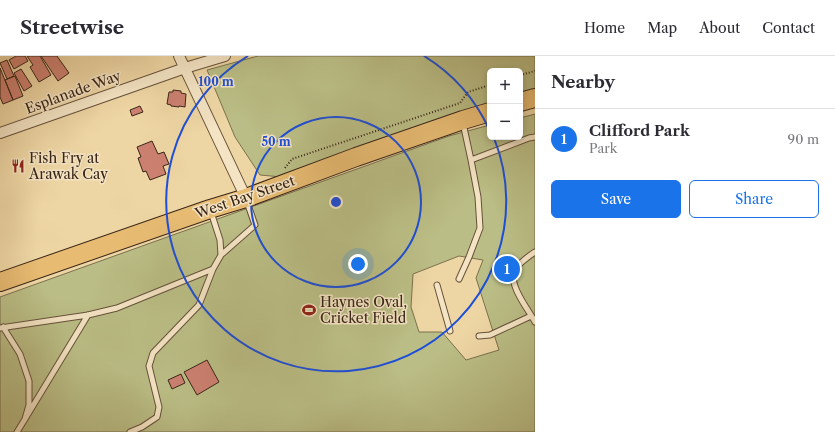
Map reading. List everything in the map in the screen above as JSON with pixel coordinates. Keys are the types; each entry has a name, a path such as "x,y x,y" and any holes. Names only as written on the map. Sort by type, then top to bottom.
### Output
{"highway":[{"path":"523,101 535,98"},
{"name":"West Bay Street","path":"0,282 210,209 246,198 356,157 487,113"}],"street":[{"path":"179,56 246,198"},
{"name":"Esplanade Way","path":"0,133 185,68 225,56"}],"lane":[{"path":"459,279 470,257 480,228 478,197 463,120"},
{"path":"471,160 535,137"},
{"path":"130,432 142,427 157,417 159,407 149,366 152,353 199,305 213,269 221,254 255,224 246,198"},
{"path":"210,209 220,240 221,254"},
{"path":"535,252 514,270 513,281 518,294 535,322"},
{"path":"25,419 29,405 29,381 20,354 2,327 88,315 117,308 213,269"},
{"path":"438,285 450,331"},
{"path":"17,432 88,315"},
{"path":"479,336 490,335 532,316"}],"path":[{"path":"523,74 535,71"},
{"path":"283,169 292,159 460,102 468,92 487,86"}],"green space":[{"path":"258,56 535,56 535,92 523,96 523,68 487,68 487,108 282,177 260,175 235,137 207,70"},
{"path":"535,114 535,432 0,432 0,297 449,136 487,126 487,140 523,140 523,117","holes":["459,256 483,260 476,278 499,350 466,360 442,332 419,332 411,307 413,274"]}],"building":[{"path":"16,56 25,56 28,61 14,69 9,60"},
{"path":"27,56 40,56 51,75 39,82 30,67 33,65"},
{"path":"41,56 57,56 69,73 58,81"},
{"path":"7,60 14,76 7,79 0,63"},
{"path":"0,68 13,100 3,104 0,97"},
{"path":"21,69 32,86 24,91 14,73"},
{"path":"15,76 23,96 13,100 5,80"},
{"path":"173,90 181,91 181,93 186,94 185,107 171,106 167,104 169,92 173,92"},
{"path":"140,106 143,112 132,116 130,110"},
{"path":"152,141 158,154 164,152 169,164 163,166 166,174 150,180 146,171 143,172 138,158 141,157 137,147"},
{"path":"207,360 219,382 197,395 184,372"},
{"path":"181,374 185,383 172,389 168,380"}],"place":[{"name":"Fish Fry at Arawak Cay","path":"18,166"},
{"name":"Clifford Park","path":"507,269"},
{"name":"Haynes Oval, Cricket Field","path":"309,310"}]}
